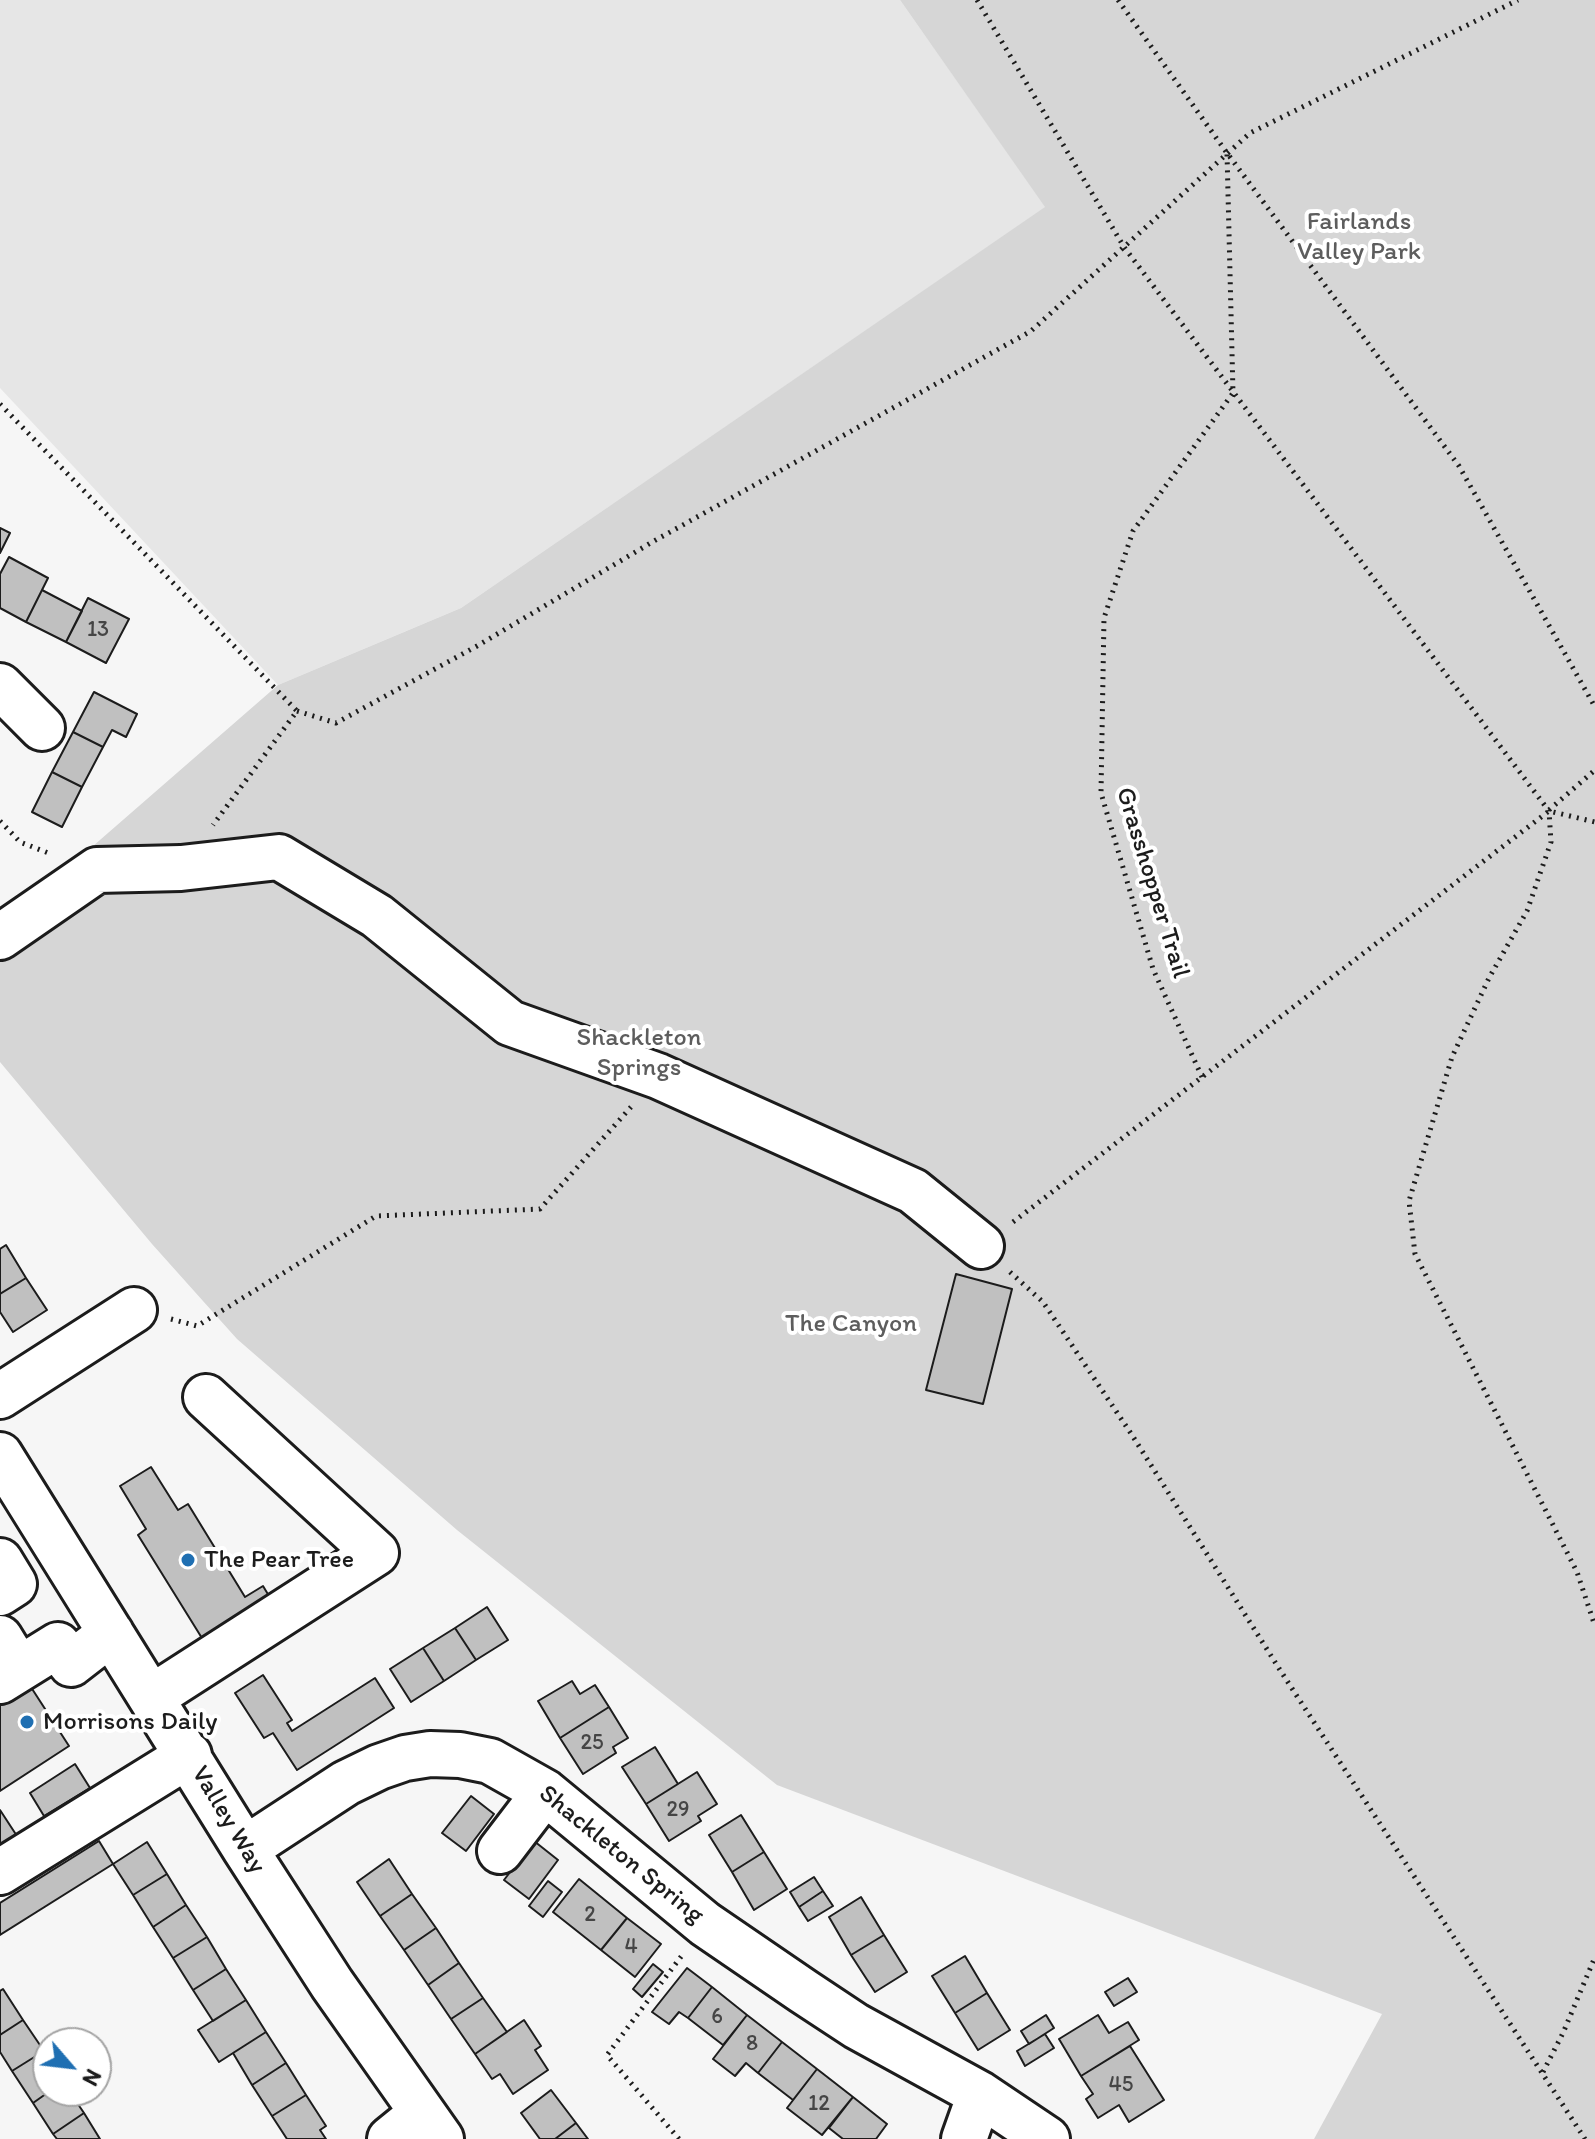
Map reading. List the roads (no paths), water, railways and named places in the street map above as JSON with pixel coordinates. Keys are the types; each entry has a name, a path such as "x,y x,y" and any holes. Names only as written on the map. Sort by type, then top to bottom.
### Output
{"street":[{"path":"3,694 42,728"},
{"path":"0,937 97,870 181,868 279,857 377,916 510,1023 658,1076 913,1191 981,1246"},
{"path":"0,1396 134,1310"},
{"path":"152,1697 376,1553 206,1397"},
{"name":"Valley Way","path":"0,1455 12,1504 111,1633 332,1984 418,2130"},
{"path":"0,1561 14,1584 0,1593"},
{"path":"6,1663 58,1645 71,1664 111,1633"},
{"name":"Shackleton Spring","path":"245,1849 346,1783 379,1767 430,1754 460,1755 490,1761 545,1792 705,1924 856,2026 980,2094 1047,2139"},
{"path":"0,1872 189,1755"},
{"path":"500,1851 545,1792"},
{"path":"964,2139 980,2094"}],"place":[{"name":"The Pear Tree","path":"188,1560"},
{"name":"Morrisons Daily","path":"27,1722"}],"park label":[{"name":"Fairlands Valley Park","path":"1359,237"},
{"name":"Shackleton Springs","path":"639,1053"},
{"name":"The Canyon","path":"851,1324"}]}
